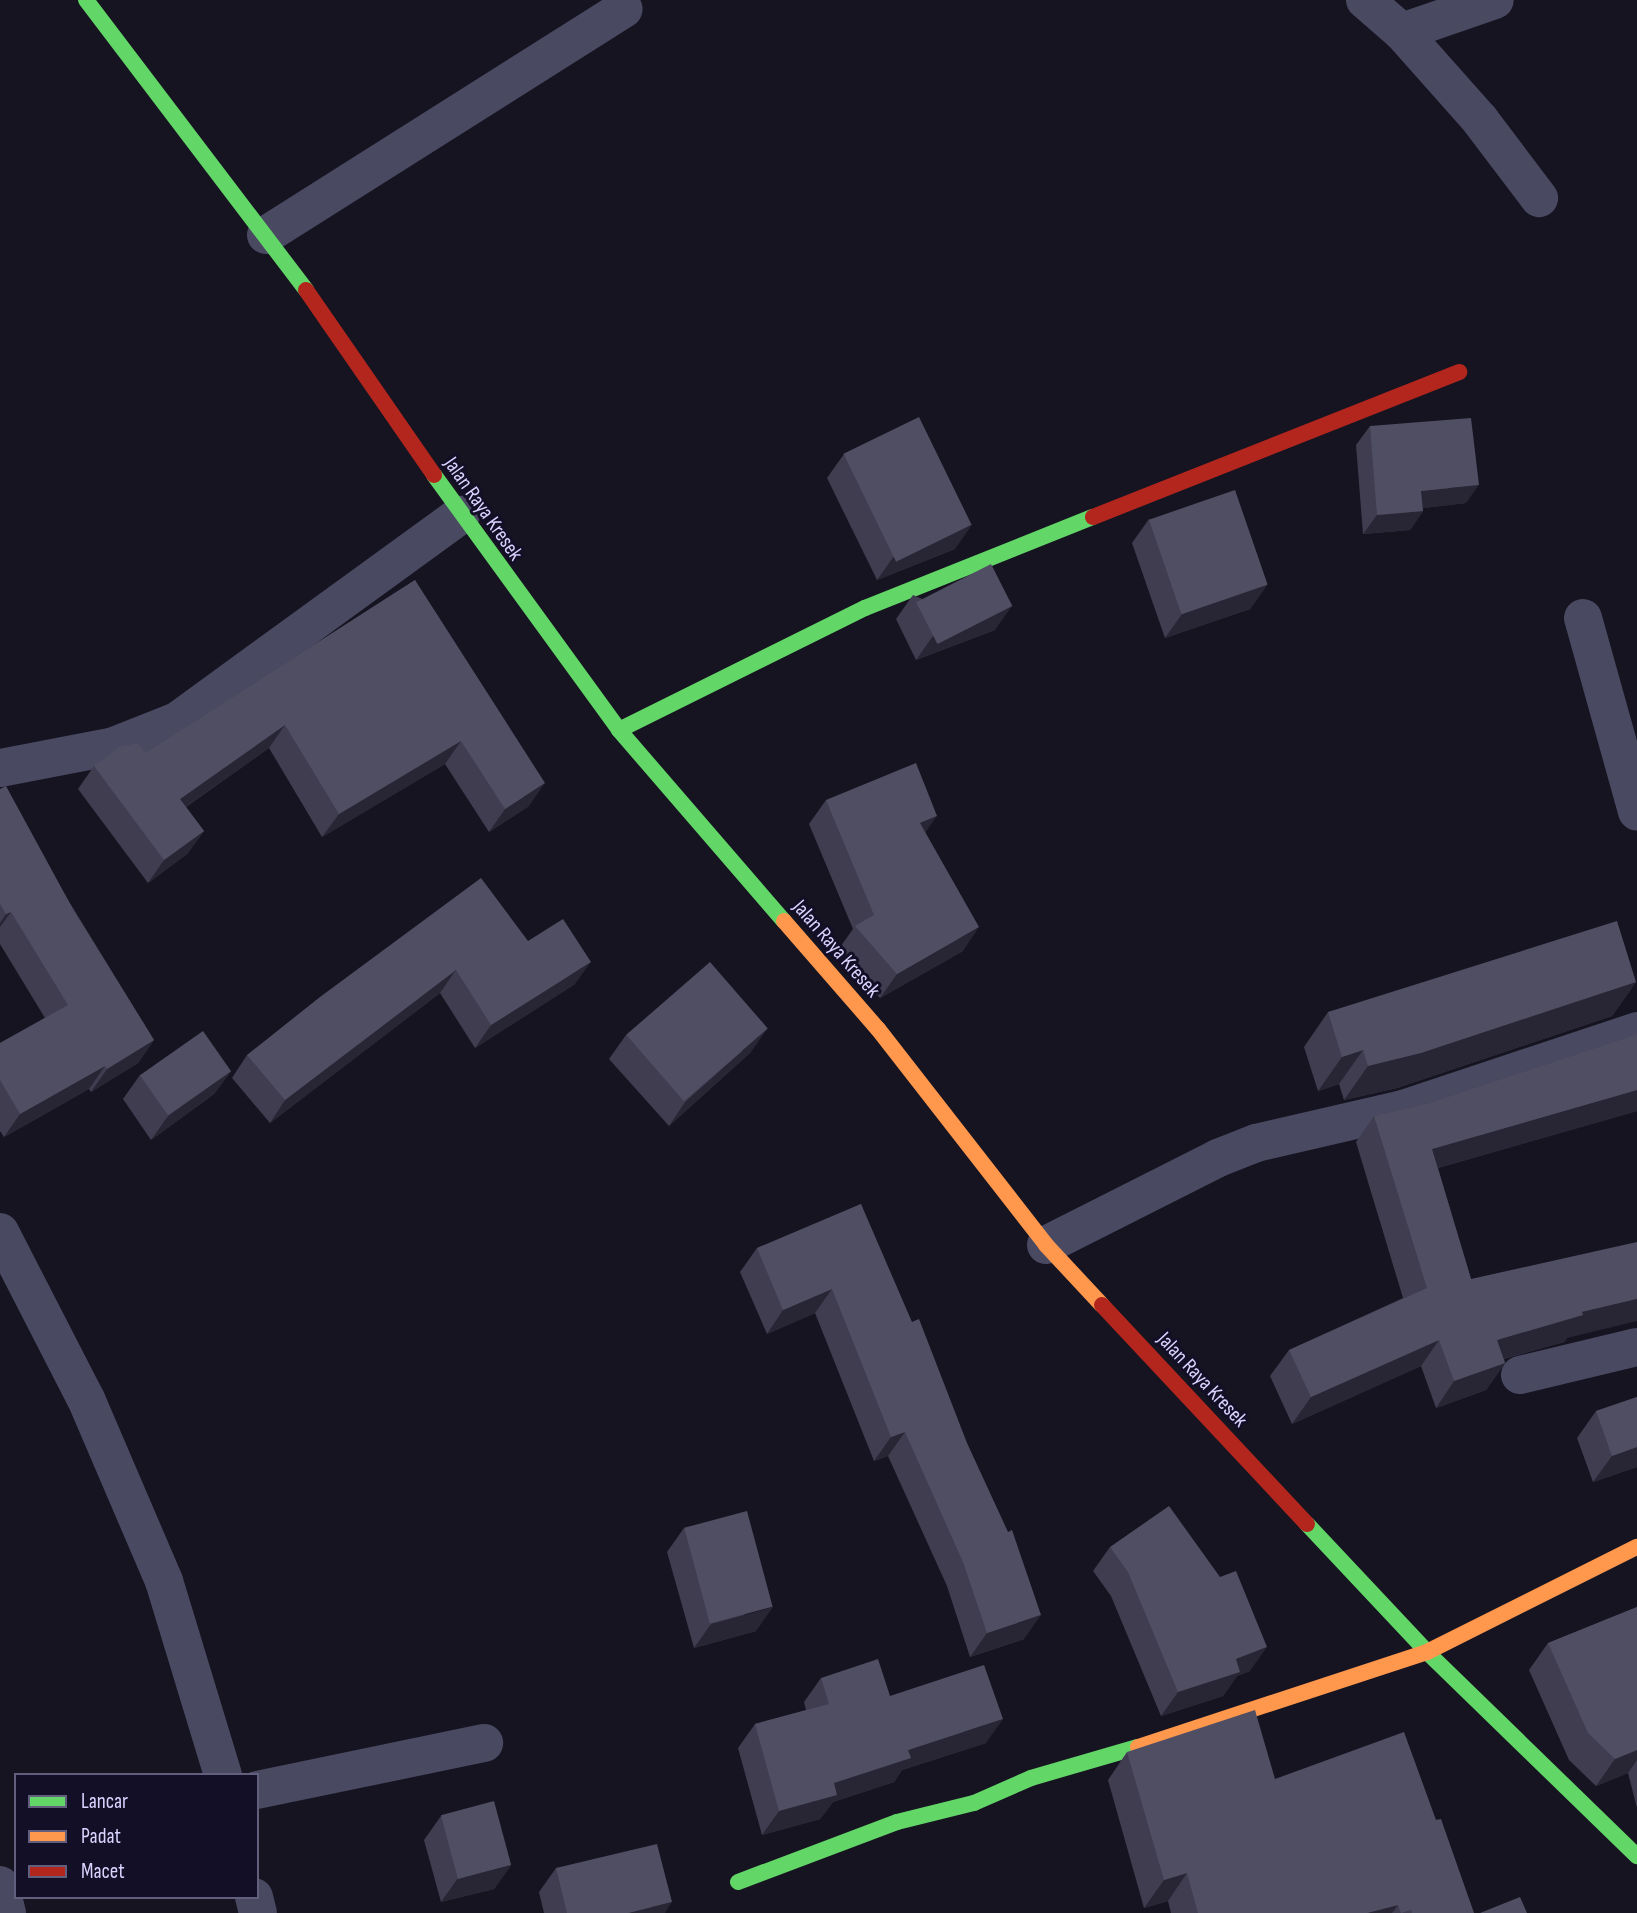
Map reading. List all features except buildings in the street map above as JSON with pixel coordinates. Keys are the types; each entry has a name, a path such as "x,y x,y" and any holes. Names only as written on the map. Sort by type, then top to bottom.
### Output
{"main road":[{"name":"Jalan Raya Kresek","path":"86,0 336,330 461,515 619,730 878,1029 1046,1245 1427,1652 1637,1856"},
{"path":"619,730 865,608 1459,372"},
{"path":"738,1882 782,1863 897,1822 974,1803 1031,1778 1074,1768 1427,1652 1637,1547"}],"street":[{"path":"1365,0 1402,32 1480,120 1539,198"},
{"path":"1402,32 1495,0"},
{"path":"265,235 623,9"},
{"path":"0,768 114,746 177,721 461,515"},
{"path":"1583,618 1637,812"},
{"path":"1046,1245 1218,1158 1256,1143 1403,1109 1637,1031"},
{"path":"0,1232 86,1399 164,1581 222,1773"},
{"path":"1520,1375 1637,1348"},
{"path":"259,1790 484,1743"},
{"path":"0,1885 7,1913"}],"traffic: fast":[{"path":"86,0 306,290"},
{"path":"434,475 619,730 784,921"},
{"path":"619,730 865,608 1093,517"},
{"path":"1307,1524 1427,1652 1637,1856"},
{"path":"738,1882 897,1822 974,1803 1031,1778 1138,1747"}],"traffic: slow":[{"path":"784,921 878,1029 1046,1245 1102,1305"},
{"path":"1138,1747 1427,1652 1637,1547"}],"traffic: jam":[{"path":"306,290 434,475"},
{"path":"1093,517 1459,372"},
{"path":"1102,1305 1307,1524"}]}
